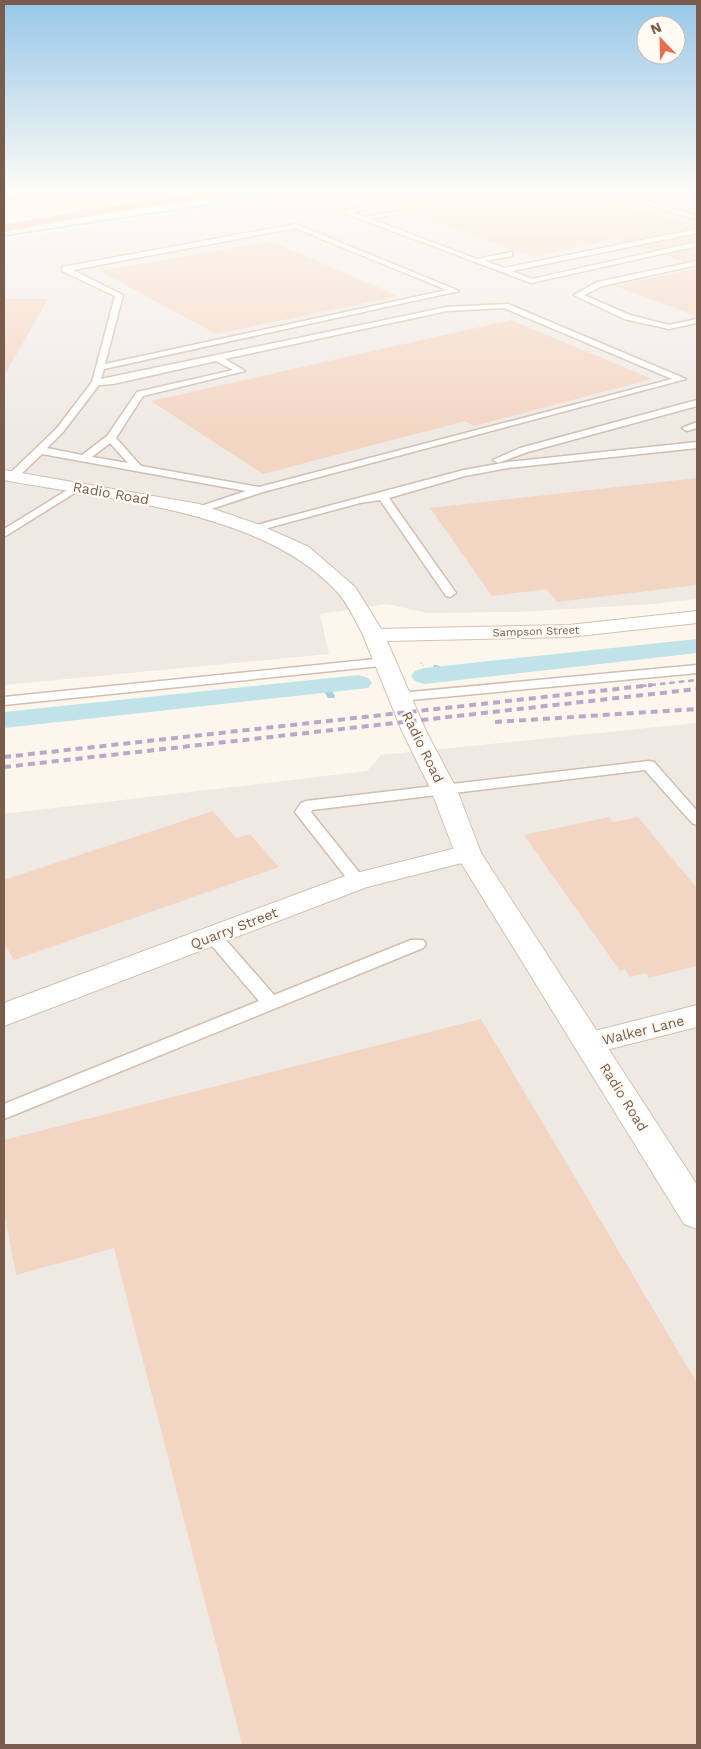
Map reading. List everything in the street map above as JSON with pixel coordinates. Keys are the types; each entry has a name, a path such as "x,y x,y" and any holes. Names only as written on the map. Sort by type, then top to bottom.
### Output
{"street":[{"name":"Radio Road","path":"8,476 199,510 253,529 302,551 348,591 374,635 444,790 468,853 697,1214"},
{"name":"Sampson Street","path":"374,635 569,631 697,617"},
{"name":"Quarry Street","path":"4,1015 358,881 468,853"},
{"name":"Walker Lane","path":"590,1043 697,1016"}],"lane":[{"path":"8,476 60,430 96,382 102,367 119,295 68,271"},
{"path":"102,367 454,291 404,271"},
{"path":"503,271 531,281 578,271"},
{"path":"662,271 600,284 578,295 627,317 668,327 697,321"},
{"path":"96,382 113,381 447,309 505,306 681,379 259,490 199,510"},
{"path":"113,381 133,391 241,371 217,358"},
{"path":"84,458 111,438 133,391"},
{"path":"253,529 360,500 383,496 464,473 524,450 697,403"},
{"path":"111,438 138,468"},
{"path":"464,473 508,465 697,445"},
{"path":"39,450 259,490"},
{"path":"4,534 77,487"},
{"path":"383,496 450,593"},
{"path":"4,701 393,680 697,669"},
{"path":"358,881 303,812 306,806 649,765 697,820"},
{"path":"213,936 272,1004"},
{"path":"4,1112 417,944"}],"path":[{"path":"421,663 425,667"}],"shaded area":[{"path":"4,271 697,271 697,599 653,604 518,612 427,613 387,604 320,614 329,654 4,685"},
{"path":"697,723 697,1745 4,1745 4,814 367,771 381,755"}],"building":[{"path":"100,271 339,271 398,296 216,334"},
{"path":"685,271 697,271 697,316 614,286"},
{"path":"4,299 48,299 4,376"},
{"path":"511,320 652,379 474,426 465,421 263,474 151,401"},
{"path":"697,478 697,585 557,602 547,589 492,596 430,508"},
{"path":"213,811 236,838 250,834 279,867 14,960 4,943 4,880"},
{"path":"609,817 613,822 638,817 697,888 697,966 649,978 646,973 630,977 625,969 620,971 524,835"},
{"path":"481,1019 697,1383 697,1745 242,1745 114,1248 16,1275 4,1211 4,1140"}],"waterway":[{"path":"424,676 697,646"},
{"path":"437,667 438,675"},
{"path":"4,720 359,683"},
{"path":"327,690 331,696"}],"railway":[{"path":"641,686 697,680"},
{"path":"4,757 652,685"},
{"path":"4,767 697,689"},
{"path":"495,722 697,709"}]}
